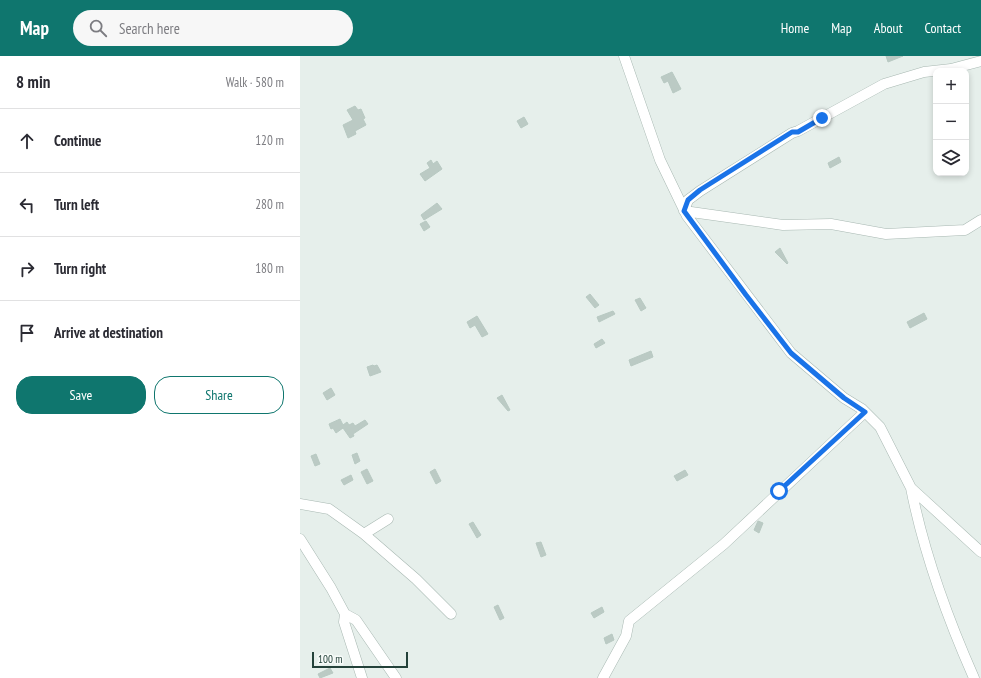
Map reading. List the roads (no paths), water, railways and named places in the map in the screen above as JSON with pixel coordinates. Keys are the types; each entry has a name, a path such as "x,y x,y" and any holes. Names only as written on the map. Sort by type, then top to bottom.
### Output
{"street":[{"path":"624,56 660,160 684,211 754,306 791,353 844,398 865,412 880,427 911,488 923,541 952,628 974,678"},
{"path":"684,211 688,200 700,190 792,132 798,132 884,84 924,72 951,69 981,61"},
{"path":"684,211 782,225 831,224 886,234 965,230 981,220"},
{"path":"603,678 626,636 629,621 724,544 865,412"},
{"path":"911,488 981,552"},
{"path":"300,504 329,509 364,534 416,579 451,614"},
{"path":"364,534 388,519"},
{"path":"300,539 331,588 345,614 356,620 396,678"},
{"path":"345,614 344,622 362,678"}]}
